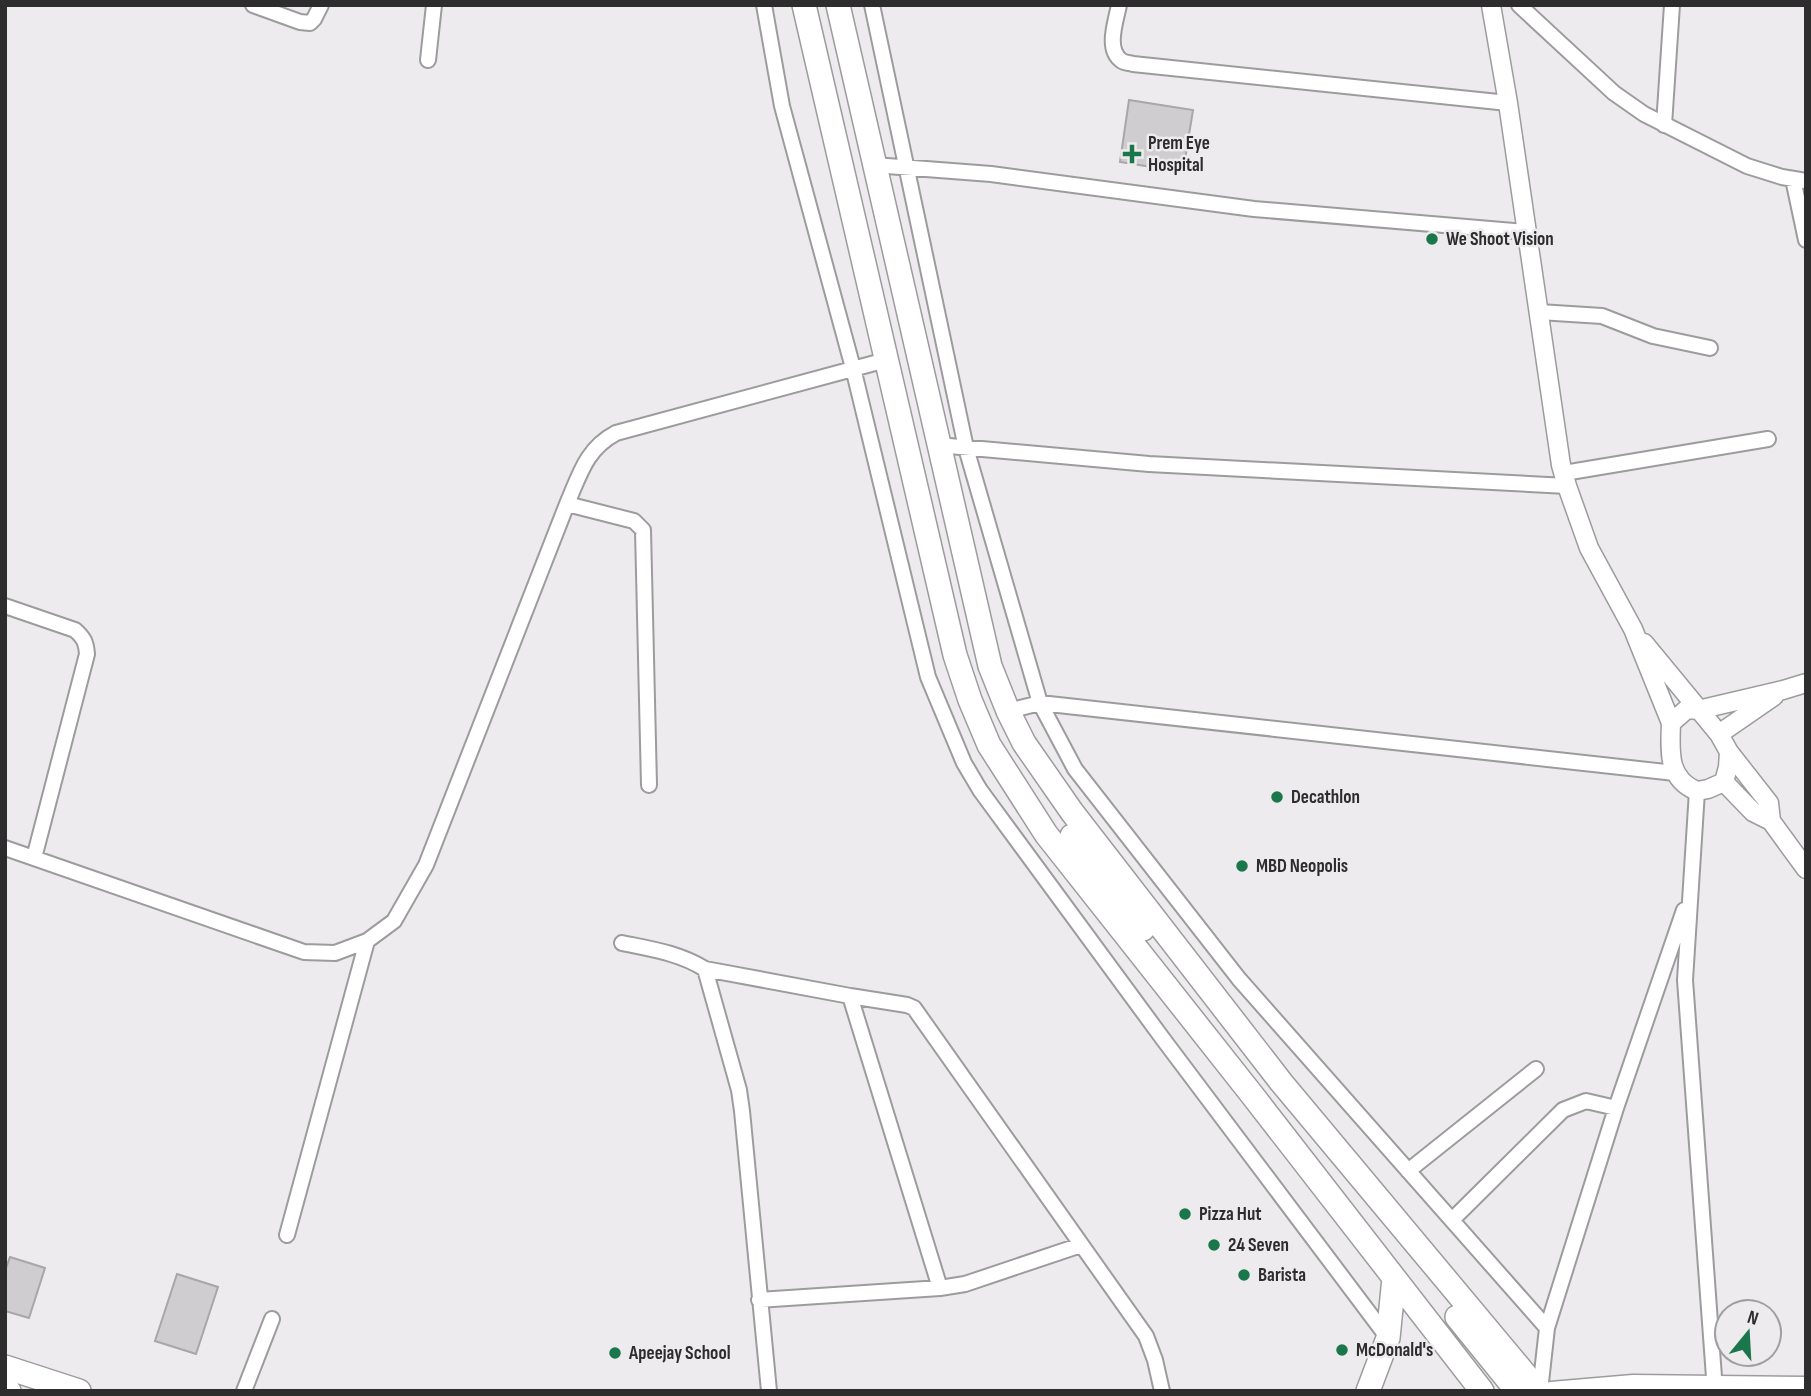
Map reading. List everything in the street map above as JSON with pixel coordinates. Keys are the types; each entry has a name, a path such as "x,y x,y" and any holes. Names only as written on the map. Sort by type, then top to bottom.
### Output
{"main road":[{"path":"804,5 955,655 989,745 1045,834 1482,1391"},
{"path":"838,5 990,666 1024,743 1072,812 1281,1082 1539,1391"},
{"path":"1024,743 1024,759 1031,774 1093,866 1245,1058 1517,1391"},
{"path":"1368,1391 1388,1338 1394,1278"},
{"path":"5,1367 79,1391"}],"street":[{"path":"253,5 310,23 321,5"},
{"path":"428,60 434,5"},
{"path":"764,5 782,106 853,368 928,677 964,763 980,790 1139,1006 1388,1338"},
{"path":"872,5 966,448 1040,703 1061,746 1075,769 1230,968 1547,1328"},
{"path":"1119,5 1113,36 1114,50 1120,60 1133,64 1508,103"},
{"path":"1491,5 1565,480 1589,548 1633,629 1671,723 1670,740 1675,774 1680,782 1697,792 1724,782"},
{"path":"1519,5 1614,93 1644,114 1747,166 1800,180 1806,240"},
{"path":"1664,125 1672,5"},
{"path":"874,165 990,174 1254,209 1527,232"},
{"path":"1539,312 1602,316 1653,336 1710,348"},
{"path":"5,848 304,952 335,953 367,941 394,921 426,865 567,504 586,460 603,440 616,433 886,360"},
{"path":"938,445 1149,464 1565,480 1768,439"},
{"path":"567,504 634,522 643,530 649,785"},
{"path":"5,606 75,630 84,638 86,645 87,654 34,858"},
{"path":"1633,629 1719,734 1729,752 1769,803 1770,821"},
{"path":"1671,723 1687,709 1698,709 1806,683"},
{"path":"1719,734 1783,690"},
{"path":"1008,711 1040,703 1675,774"},
{"path":"1724,782 1729,752"},
{"path":"1724,782 1753,812 1770,821 1806,869"},
{"path":"1697,792 1685,980 1715,1388"},
{"path":"1539,1391 1547,1328 1616,1108 1690,890"},
{"path":"287,1235 367,941"},
{"path":"622,943 674,954 705,969 907,1005 918,1012 1146,1336 1156,1360 1162,1391"},
{"path":"705,969 742,1111 769,1391"},
{"path":"850,996 940,1288"},
{"path":"1408,1171 1536,1069"},
{"path":"1452,1220 1563,1110 1586,1101 1616,1108"},
{"path":"759,1300 965,1284 1081,1245"},
{"path":"244,1391 272,1318"},
{"path":"1551,1391 1633,1384 1715,1388 1806,1387"}],"building":[{"path":"1129,100 1193,110 1183,172 1120,162"},
{"path":"10,1257 45,1268 29,1318 5,1311 5,1271"},
{"path":"177,1274 218,1287 196,1354 155,1341"}],"place":[{"name":"Prem Eye Hospital","path":"1132,154"},
{"name":"We Shoot Vision","path":"1432,239"},
{"name":"Decathlon","path":"1277,797"},
{"name":"MBD Neopolis","path":"1242,866"},
{"name":"Pizza Hut","path":"1185,1214"},
{"name":"24 Seven","path":"1214,1245"},
{"name":"Barista","path":"1244,1275"},
{"name":"McDonald's","path":"1342,1350"},
{"name":"Apeejay School","path":"615,1353"}]}
